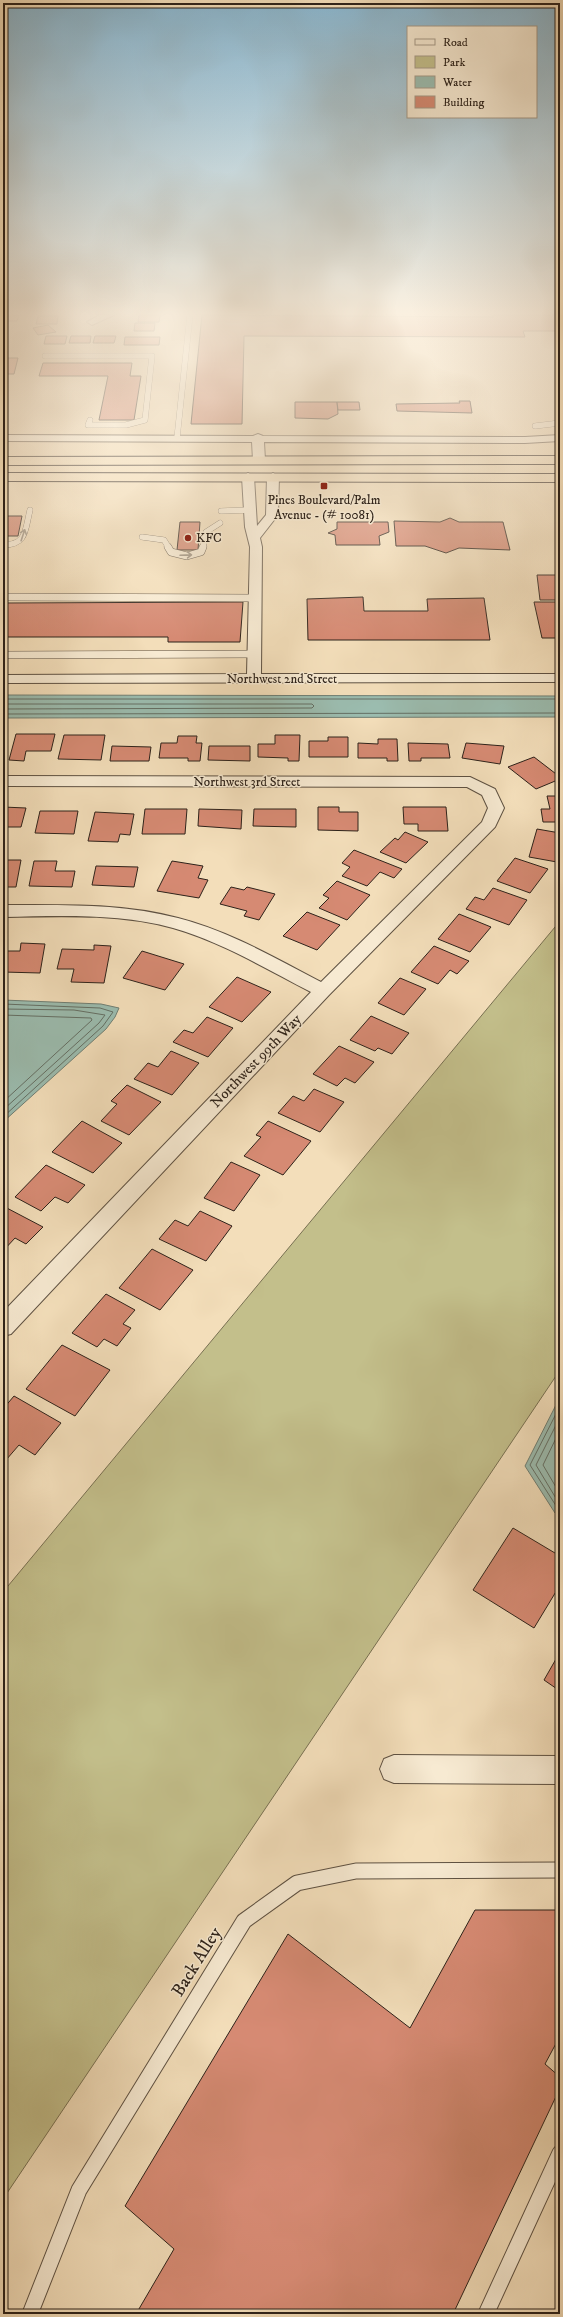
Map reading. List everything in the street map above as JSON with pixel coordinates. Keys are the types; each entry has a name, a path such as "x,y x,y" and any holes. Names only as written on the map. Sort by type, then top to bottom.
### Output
{"highway":[{"path":"3,468 96,460"},
{"path":"33,477 85,470 230,468 246,466 259,460"},
{"path":"248,477 282,470 422,464 467,460"},
{"path":"3,461 560,460"},
{"path":"3,477 560,478"}],"street":[{"path":"3,438 526,440 560,438"},
{"path":"258,438 259,460"},
{"path":"248,477 250,510 256,547 254,598 254,679"},
{"path":"254,538 272,516 273,477"},
{"name":"Northwest 2nd Street","path":"3,679 560,678"},
{"name":"Northwest 3rd Street","path":"3,782 470,782 489,792"},
{"name":"Northwest 99th Way","path":"3,1327 323,991 489,824 496,808 489,792"},
{"path":"3,911 95,911 155,918 220,938 323,991"},
{"path":"394,1769 560,1770"}],"lane":[{"path":"89,423 88,425 126,425 133,423"},
{"path":"177,438 179,423"},
{"path":"535,426 559,423"},
{"path":"3,546 15,545 22,540 30,510"},
{"path":"221,511 250,510"},
{"path":"142,537 164,540 171,552 187,556 201,552 204,546 206,532 220,523"},
{"path":"3,597 254,598"},
{"path":"3,655 255,654"},
{"name":"Back Alley","path":"30,2314 79,2190 244,1921 297,1883 356,1871 560,1870"},
{"path":"486,2314 560,2152"}],"green space":[{"path":"560,921 560,1370 3,2199 3,1592"}],"water":[{"path":"3,695 560,696 560,717 3,718"},
{"path":"3,1000 101,1004 119,1008 115,1017 106,1029 3,1122"},
{"path":"560,1397 560,1517 555,1513 525,1466"}],"building":[{"path":"191,423 242,423 242,424"},
{"path":"3,516 22,516 18,536 3,536"},
{"path":"450,518 459,522 503,522 510,550 459,548 446,553 425,546 396,546 394,521 440,522"},
{"path":"180,522 200,522 198,550 177,550"},
{"path":"337,522 388,522 389,532 379,536 380,545 336,545 335,535 328,533 337,529"},
{"path":"537,575 560,575 560,600 540,600"},
{"path":"363,597 364,611 428,611 427,599 484,598 490,640 308,640 307,599"},
{"path":"243,602 240,642 168,642 168,637 3,637 3,603"},
{"path":"534,602 560,602 560,638 542,638"},
{"path":"16,734 55,734 51,751 26,751 24,761 9,760"},
{"path":"64,735 105,735 101,760 58,759"},
{"path":"275,735 300,735 299,761 288,761 288,758 258,757 258,744 275,744"},
{"path":"178,736 197,736 196,743 202,743 200,761 188,761 188,758 159,758 161,743 177,743"},
{"path":"328,737 348,737 348,757 309,757 309,741 328,741"},
{"path":"378,739 397,739 398,761 387,761 387,758 358,758 358,743 378,744"},
{"path":"408,743 448,744 450,758 421,758 421,761 409,761"},
{"path":"466,743 504,746 500,764 462,758"},
{"path":"112,746 151,747 149,761 110,761"},
{"path":"209,746 250,746 250,761 208,760"},
{"path":"534,757 560,777 560,779 536,789 508,767"},
{"path":"547,796 560,796 560,822 543,822 541,809 550,809"},
{"path":"3,807 26,808 21,827 3,827"},
{"path":"318,807 339,807 339,812 358,812 358,831 318,830"},
{"path":"403,807 446,807 448,831 418,831 418,824 404,824"},
{"path":"145,809 187,809 185,834 142,834"},
{"path":"199,809 242,810 241,829 198,826"},
{"path":"254,809 296,809 296,827 253,826"},
{"path":"40,811 78,811 74,834 35,833"},
{"path":"95,812 134,814 130,835 120,834 118,842 88,841"},
{"path":"537,829 560,833 560,850 557,862 529,857"},
{"path":"405,832 428,842 406,863 380,852 395,838 398,840"},
{"path":"354,850 402,869 394,878 380,872 367,886 342,876 350,867 342,863"},
{"path":"515,858 548,869 530,893 497,881"},
{"path":"3,860 21,860 16,887 3,887"},
{"path":"34,861 57,861 55,871 75,871 72,887 29,886"},
{"path":"172,861 203,866 198,878 208,880 199,898 157,891"},
{"path":"96,866 138,867 134,887 92,885"},
{"path":"337,881 370,895 347,920 319,908 329,898 323,895"},
{"path":"231,887 244,890 247,887 275,894 259,920 244,916 247,911 220,904"},
{"path":"493,888 527,900 509,925 466,909 475,897 484,900"},
{"path":"307,912 340,925 317,950 283,936"},
{"path":"459,914 491,927 470,952 438,939"},
{"path":"21,943 45,944 40,973 3,972 3,951 20,951"},
{"path":"94,945 111,946 104,983 71,982 74,969 57,969 62,949 94,950"},
{"path":"434,946 469,961 457,974 450,970 438,984 411,972"},
{"path":"142,951 184,964 165,990 123,978"},
{"path":"237,977 271,992 242,1022 209,1007"},
{"path":"400,978 426,989 404,1015 378,1003"},
{"path":"371,1016 409,1033 392,1054 378,1048 375,1051 350,1040"},
{"path":"207,1017 233,1028 208,1057 173,1042 184,1030 193,1033"},
{"path":"339,1046 374,1062 355,1083 345,1078 337,1086 313,1074"},
{"path":"171,1051 199,1063 172,1095 134,1079 148,1063 158,1067"},
{"path":"127,1085 161,1102 129,1135 101,1121 117,1104 111,1101"},
{"path":"314,1089 344,1102 320,1132 278,1113 293,1096 304,1101"},
{"path":"82,1121 122,1143 93,1173 52,1152"},
{"path":"268,1121 311,1141 283,1175 244,1156 261,1137 256,1135"},
{"path":"231,1162 260,1175 234,1211 204,1198"},
{"path":"46,1165 85,1185 68,1203 55,1197 41,1211 15,1197"},
{"path":"3,1206 43,1227 26,1244 15,1238 3,1251"},
{"path":"200,1211 232,1226 206,1261 159,1239 175,1220 188,1226"},
{"path":"152,1249 193,1270 160,1310 119,1288"},
{"path":"106,1294 135,1310 123,1324 131,1328 117,1346 104,1339 97,1347 72,1333"},
{"path":"62,1345 110,1370 75,1416 26,1389"},
{"path":"14,1396 61,1423 35,1455 19,1445 6,1460 3,1458 3,1409"},
{"path":"513,1528 560,1556 560,1585 534,1628 473,1590"},
{"path":"560,1652 560,1691 544,1680"},
{"path":"475,1910 560,1910 560,2036 545,2064 560,2077 560,2088 453,2314 136,2314 174,2249 125,2206 288,1934 410,2028"}],"place":[{"name":"Pines Boulevard/Palm Avenue - (# 10081)","path":"324,486"},
{"name":"KFC","path":"188,538"}]}
